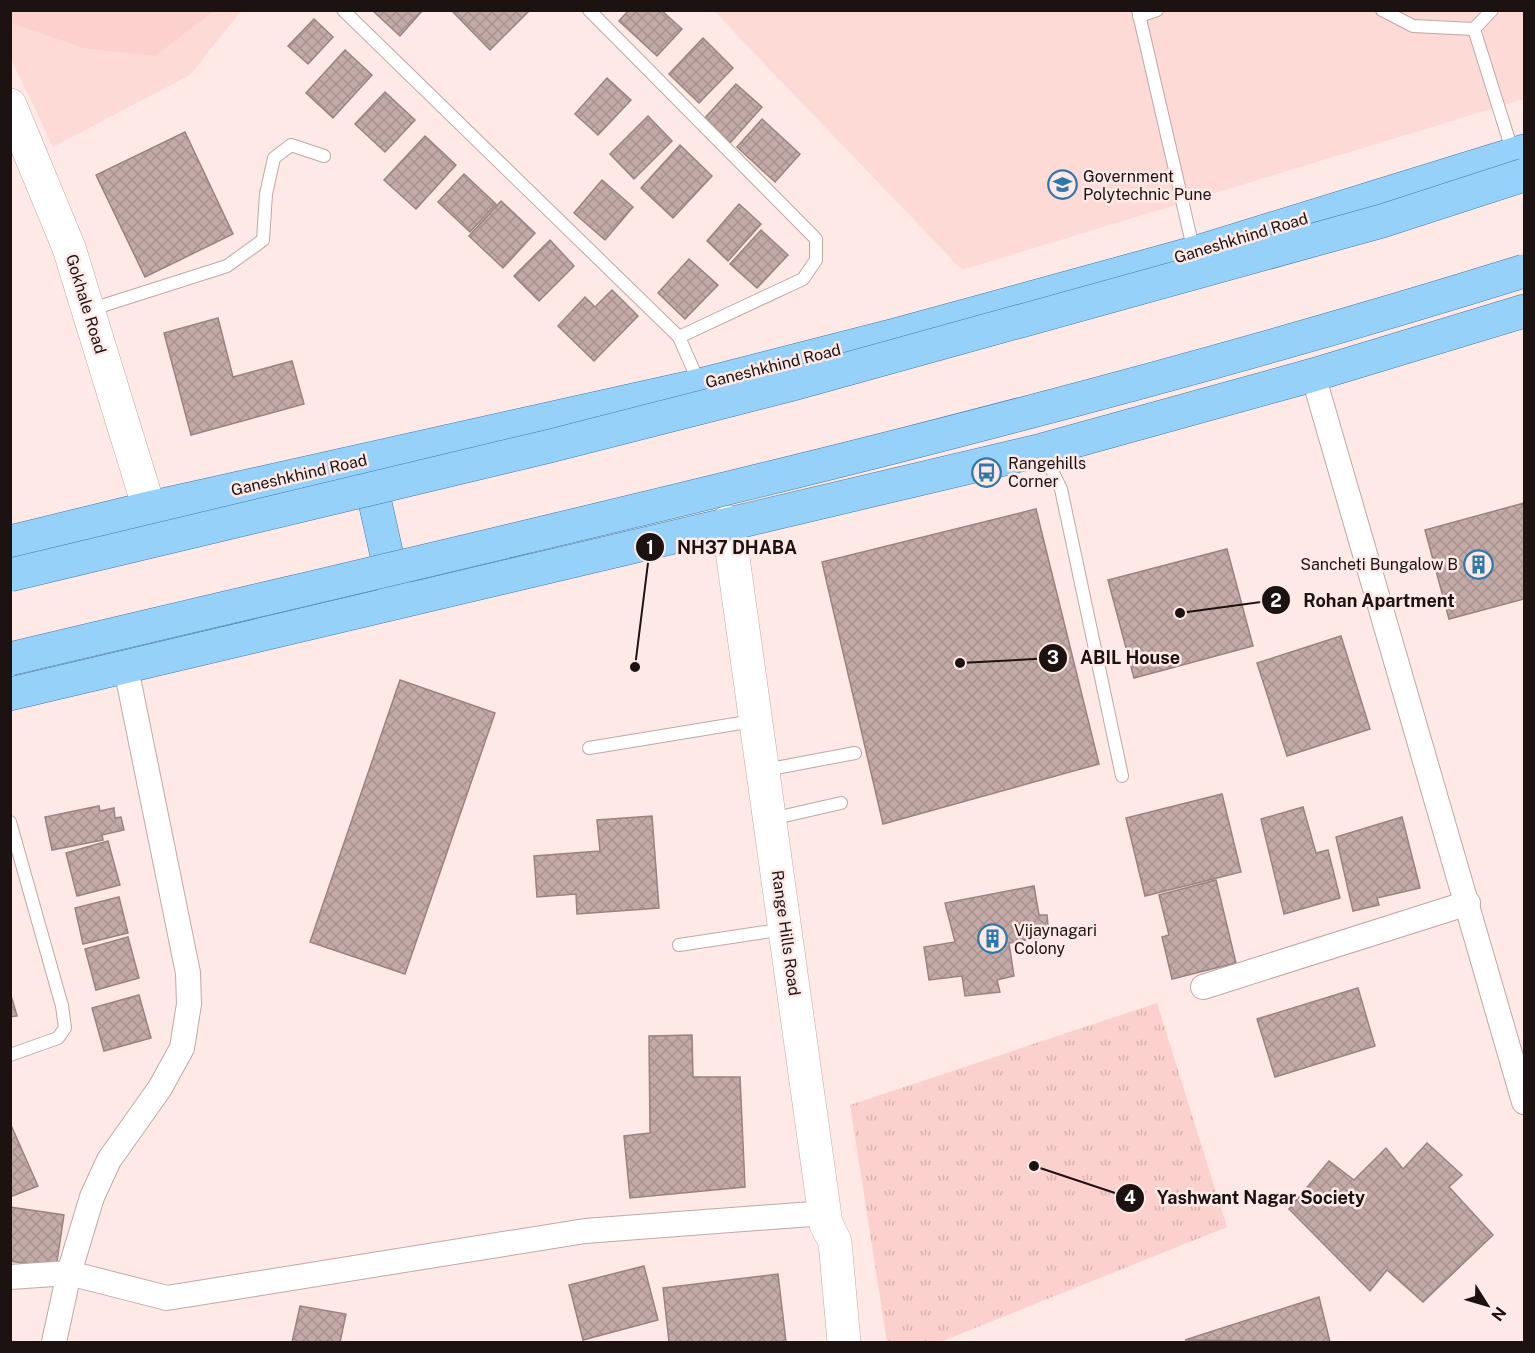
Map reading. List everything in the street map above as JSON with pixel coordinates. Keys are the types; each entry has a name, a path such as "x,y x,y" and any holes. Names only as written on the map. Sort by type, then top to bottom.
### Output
{"main road":[{"name":"Gokhale Road","path":"10,105 69,248 149,508"},
{"name":"Ganeshkhind Road","path":"10,542 149,508 700,385 1194,253 1521,160"},
{"path":"10,575 561,443 793,384 1382,221 1521,160"},
{"path":"10,659 625,512 1154,380 1357,323 1524,271"},
{"path":"10,694 126,668 397,600 1042,450 1313,375 1524,311"},
{"path":"366,460 397,600"},
{"name":"Range Hills Road","path":"728,522 825,1218 835,1242 844,1342"},
{"path":"822,1342 817,1245 825,1218"}],"street":[{"path":"1313,375 1524,1102"},
{"path":"54,1342 69,1273 92,1197 109,1160 159,1088 182,1048 189,1004 188,974 126,668"},
{"path":"1203,987 1468,903"},
{"path":"10,1277 69,1273 167,1298 585,1231 825,1218"}],"lane":[{"path":"343,10 679,337 700,385"},
{"path":"589,10 816,239 816,260 803,279 679,337"},
{"path":"1157,10 1139,13 1194,253"},
{"path":"1382,10 1413,26 1474,29 1492,10"},
{"path":"1474,29 1521,160"},
{"path":"87,310 227,266 263,240 266,194 274,158 291,145 324,156"},
{"path":"1042,450 1061,489 1122,776"},
{"path":"589,748 757,720"},
{"path":"763,771 855,753"},
{"path":"770,819 841,803"},
{"path":"10,822 62,1006 65,1028 58,1038 10,1055"},
{"path":"679,945 785,929"}],"shaded area":[{"path":"11,11 241,11 190,75 53,147 11,59"},
{"name":"Government Polytechnic Pune","path":"714,11 1524,11 1524,99 962,270"}],"green space":[{"path":"11,10 214,11 155,56 83,48 14,24 11,21"},
{"path":"1157,1003 1227,1227 940,1342 887,1342 850,1105"}],"building":[{"path":"372,10 423,10 400,36"},
{"path":"451,10 530,10 490,50"},
{"path":"629,10 661,10 682,29 657,56 619,21"},
{"path":"314,19 333,37 308,64 288,46"},
{"path":"703,38 733,68 699,103 669,74"},
{"path":"345,50 372,75 333,118 306,93"},
{"path":"607,78 631,100 598,135 575,114"},
{"path":"736,84 762,107 730,143 704,119"},
{"path":"385,92 415,120 385,152 355,124"},
{"path":"648,116 672,141 634,179 610,154"},
{"path":"762,119 800,154 775,182 737,147"},
{"path":"185,132 233,234 145,277 96,175"},
{"path":"425,136 456,165 416,209 384,180"},
{"path":"680,145 712,176 673,218 641,188"},
{"path":"464,174 496,204 470,232 438,202"},
{"path":"602,180 633,207 605,240 574,213"},
{"path":"501,201 535,233 503,268 469,236"},
{"path":"739,204 761,224 728,261 707,241"},
{"path":"761,230 788,255 757,288 730,264"},
{"path":"550,240 574,266 539,301 514,276"},
{"path":"689,259 718,285 685,319 658,293"},
{"path":"612,290 638,316 594,361 558,326 585,297 595,307"},
{"path":"218,318 233,377 292,361 304,404 191,435 164,333"},
{"name":"Sancheti Bungalow B","path":"1524,503 1524,599 1449,619 1425,530"},
{"path":"1036,509 1099,764 883,824 822,562"},
{"path":"1227,549 1253,646 1134,678 1108,580"},
{"path":"1341,636 1370,729 1287,756 1257,663"},
{"path":"400,680 495,713 405,974 310,942"},
{"path":"1222,794 1241,872 1145,896 1126,818"},
{"path":"99,806 100,811 114,808 115,818 121,817 124,830 102,835 103,840 52,850 45,817"},
{"path":"1303,807 1316,853 1328,850 1340,898 1284,914 1261,819"},
{"path":"652,816 659,908 577,914 576,894 537,897 534,856 600,851 597,820"},
{"path":"1402,817 1420,888 1377,898 1379,905 1353,911 1336,837"},
{"path":"108,841 120,885 77,896 66,853"},
{"path":"1216,880 1236,963 1172,979 1162,937 1169,935 1159,895"},
{"name":"Vijaynagari Colony","path":"1034,886 1039,915 1047,915 1049,936 1009,943 1014,976 997,980 1000,992 965,996 962,976 929,980 924,947 955,942 945,903"},
{"path":"119,897 128,933 83,944 75,908"},
{"path":"128,937 139,978 96,990 85,949"},
{"path":"1358,988 1375,1046 1275,1077 1257,1019"},
{"path":"10,992 17,1016 10,1017"},
{"path":"139,995 151,1038 104,1051 92,1008"},
{"path":"692,1035 693,1077 740,1077 745,1187 630,1198 624,1136 650,1133 649,1036"},
{"path":"10,1123 38,1186 10,1197"},
{"path":"1427,1143 1462,1175 1449,1187 1493,1235 1423,1302 1387,1270 1370,1291 1289,1209 1329,1161 1354,1180 1386,1148 1403,1169"},
{"path":"10,1207 64,1215 56,1268 10,1261"},
{"path":"644,1266 658,1320 583,1340 569,1285"},
{"path":"778,1274 786,1342 669,1342 663,1288"},
{"path":"1319,1297 1330,1342 1185,1340"},
{"path":"300,1306 346,1314 340,1342 292,1342"}],"place":[{"name":"Government Polytechnic Pune","path":"1062,185"},
{"name":"Rangehills Corner","path":"987,472"},
{"name":"Sancheti Bungalow B","path":"1479,564"},
{"name":"Rohan Apartment","path":"1180,613"},
{"name":"ABIL House","path":"960,663"},
{"name":"NH37 DHABA","path":"635,667"},
{"name":"Vijaynagari Colony","path":"993,939"},
{"name":"Yashwant Nagar Society","path":"1034,1166"}]}
